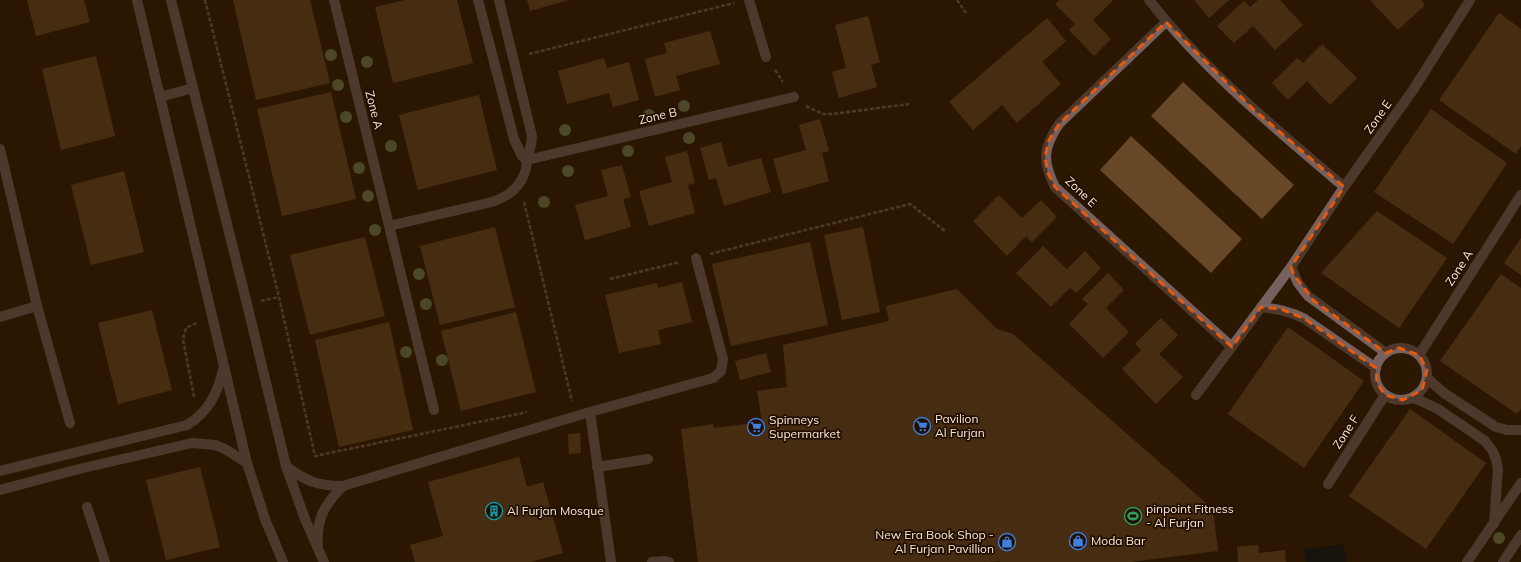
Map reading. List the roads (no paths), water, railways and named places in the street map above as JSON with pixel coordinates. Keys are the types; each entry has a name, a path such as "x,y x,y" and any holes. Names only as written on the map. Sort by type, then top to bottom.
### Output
{"street":[{"path":"137,0 247,463 264,519 283,562"},
{"path":"171,0 286,466 298,502 324,562"},
{"name":"Zone A","path":"334,0 434,410"},
{"path":"478,0 514,139 522,156 527,160"},
{"path":"389,226 492,202 512,192 520,184 525,174 532,136 499,0"},
{"path":"749,0 766,57"},
{"path":"1149,0 1166,22 1209,68 1253,109 1344,187"},
{"name":"Zone E","path":"1196,395 1291,267 1344,187 1413,90 1470,0"},
{"name":"Zone E","path":"1166,22 1059,124 1049,140 1045,157 1048,173 1055,187 1232,346"},
{"path":"160,97 193,88"},
{"name":"Zone B","path":"527,160 794,97"},
{"path":"0,149 37,306 70,423"},
{"name":"Zone A","path":"1419,355 1521,196"},
{"path":"286,466 298,476 312,482 327,486 343,486 590,412 713,378 721,371 723,359 696,258"},
{"path":"1291,267 1298,283 1308,296 1386,353"},
{"path":"0,317 37,306"},
{"path":"1261,308 1281,309 1293,313 1376,368"},
{"path":"1400,348 1413,351 1419,355 1427,370 1427,378 1422,390 1412,398 1403,400 1394,399 1386,395 1377,383 1375,375 1380,359 1386,353 1400,348"},
{"path":"0,471 187,425 208,408 215,397 224,367"},
{"path":"1427,378 1444,393 1496,427 1507,430 1521,430"},
{"name":"Zone F","path":"1328,484 1386,395"},
{"path":"1412,398 1438,409 1484,441 1492,450 1498,469 1494,524"},
{"path":"590,412 611,562"},
{"path":"0,490 79,468 192,443 215,445 225,449 247,463"},
{"path":"597,467 648,459"},
{"path":"1468,562 1521,483"},
{"path":"318,551 317,533 321,515 330,499 343,486"},
{"path":"87,507 105,562"},
{"path":"1503,562 1521,535"},
{"path":"652,562 669,562"}],"water":[{"path":"1344,544 1346,562 1306,562 1304,549"}],"place":[{"name":"Pavilion Al Furjan","path":"922,426"},
{"name":"Spinneys Supermarket","path":"756,427"},
{"name":"Al Furjan Mosque","path":"494,511"},
{"name":"pinpoint Fitness - Al Furjan","path":"1133,516"},
{"name":"Moda Bar","path":"1078,541"},
{"name":"New Era Book Shop - Al Furjan Pavillion","path":"1007,542"}]}
